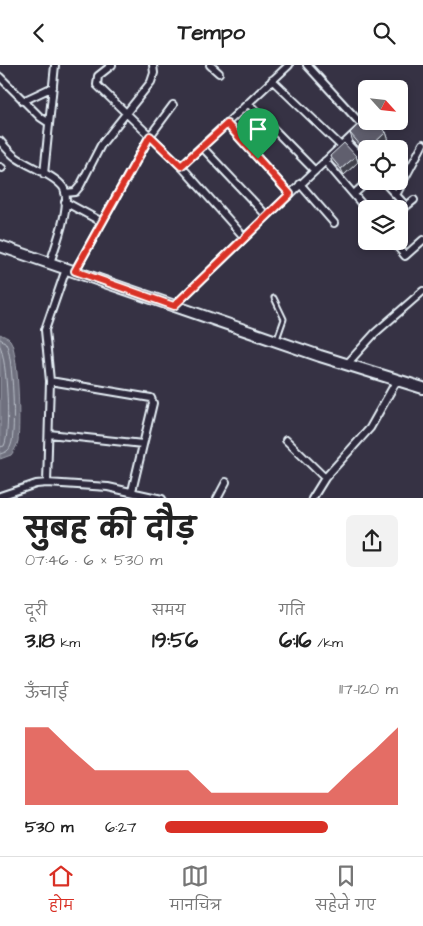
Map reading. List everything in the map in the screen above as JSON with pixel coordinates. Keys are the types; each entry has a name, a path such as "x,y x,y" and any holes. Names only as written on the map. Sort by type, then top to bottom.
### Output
{"main road":[{"path":"0,246 276,341 397,380 420,384"}],"street":[{"path":"44,174 55,65"},
{"path":"112,65 98,76 97,85 181,166 244,237"},
{"path":"65,193 75,191 80,186 101,145 151,81 154,73 153,65"},
{"path":"210,65 218,73"},
{"path":"181,166 289,65"},
{"path":"307,65 358,117"},
{"path":"0,77 40,117 49,123"},
{"path":"272,81 358,156"},
{"path":"23,101 53,87"},
{"path":"248,103 315,171"},
{"path":"47,483 50,381 45,330 70,270 102,222 150,136 173,105"},
{"path":"227,124 290,194"},
{"path":"174,306 244,237 358,130"},
{"path":"0,141 16,157 55,180 65,193 64,216 50,263"},
{"path":"396,195 423,143"},
{"path":"202,147 267,216"},
{"path":"325,161 359,200"},
{"path":"300,184 334,223"},
{"path":"354,194 358,190"},
{"path":"391,190 401,200"},
{"path":"408,204 414,200"},
{"path":"65,202 102,222"},
{"path":"400,250 405,256 423,240"},
{"path":"347,364 375,333 423,291"},
{"path":"313,498 325,478 370,428 397,380"},
{"path":"50,381 151,397 153,403 132,491"},
{"path":"49,434 143,444"},
{"path":"286,440 325,478"},
{"path":"218,498 226,482"},
{"path":"0,496 36,484 47,483 108,487 158,498"},
{"path":"17,490 20,498"}],"lane":[{"path":"274,298 284,319 276,341"}],"water":[{"path":"0,334 9,339 13,347 17,373 19,420 16,447 11,455 0,459"}],"building":[{"path":"358,125 358,130 384,130 386,132 378,140 358,140 358,142 350,133"},
{"path":"344,143 356,156 341,169 330,156"}],"route":[{"path":"227,124 258,159 290,194 174,306 75,271 150,136 181,166 227,124"}]}
